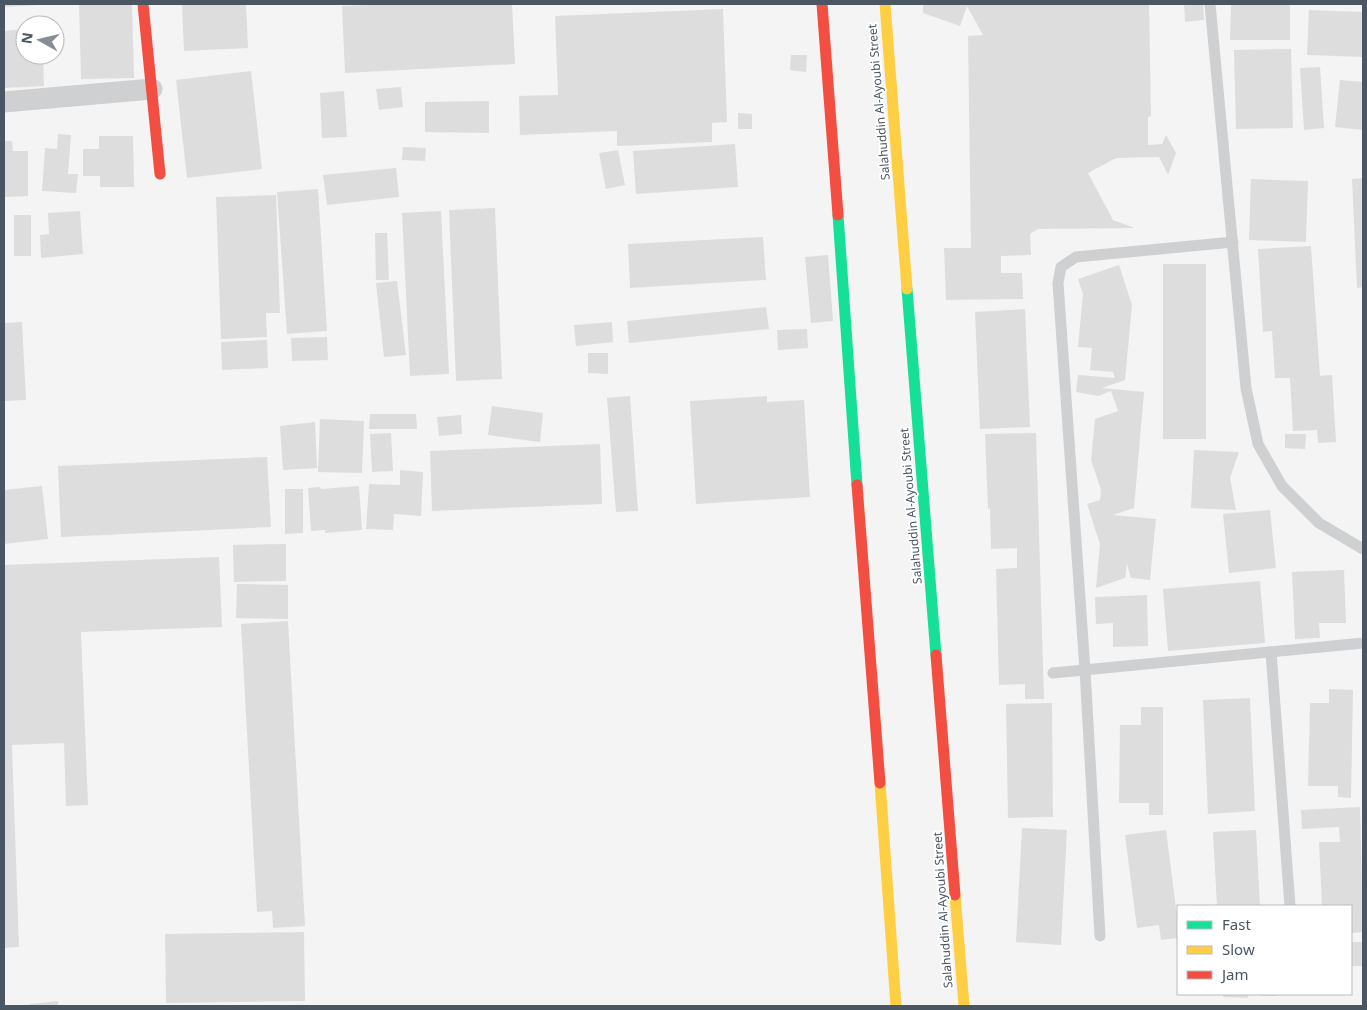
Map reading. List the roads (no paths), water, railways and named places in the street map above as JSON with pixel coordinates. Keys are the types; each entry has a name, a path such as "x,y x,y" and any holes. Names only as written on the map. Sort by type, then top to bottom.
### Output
{"street":[{"path":"143,4 160,174"},
{"path":"822,4 896,1006"},
{"name":"Salahuddin Al-Ayoubi Street","path":"885,4 964,1006"},
{"path":"4,102 152,89"}],"lane":[{"path":"1210,4 1246,388 1258,444 1282,486 1319,524 1363,549"},
{"path":"1100,936 1085,670 1058,283 1061,267 1076,257 1233,242"},
{"path":"1054,673 1363,642"},
{"path":"1270,652 1290,905"}]}
